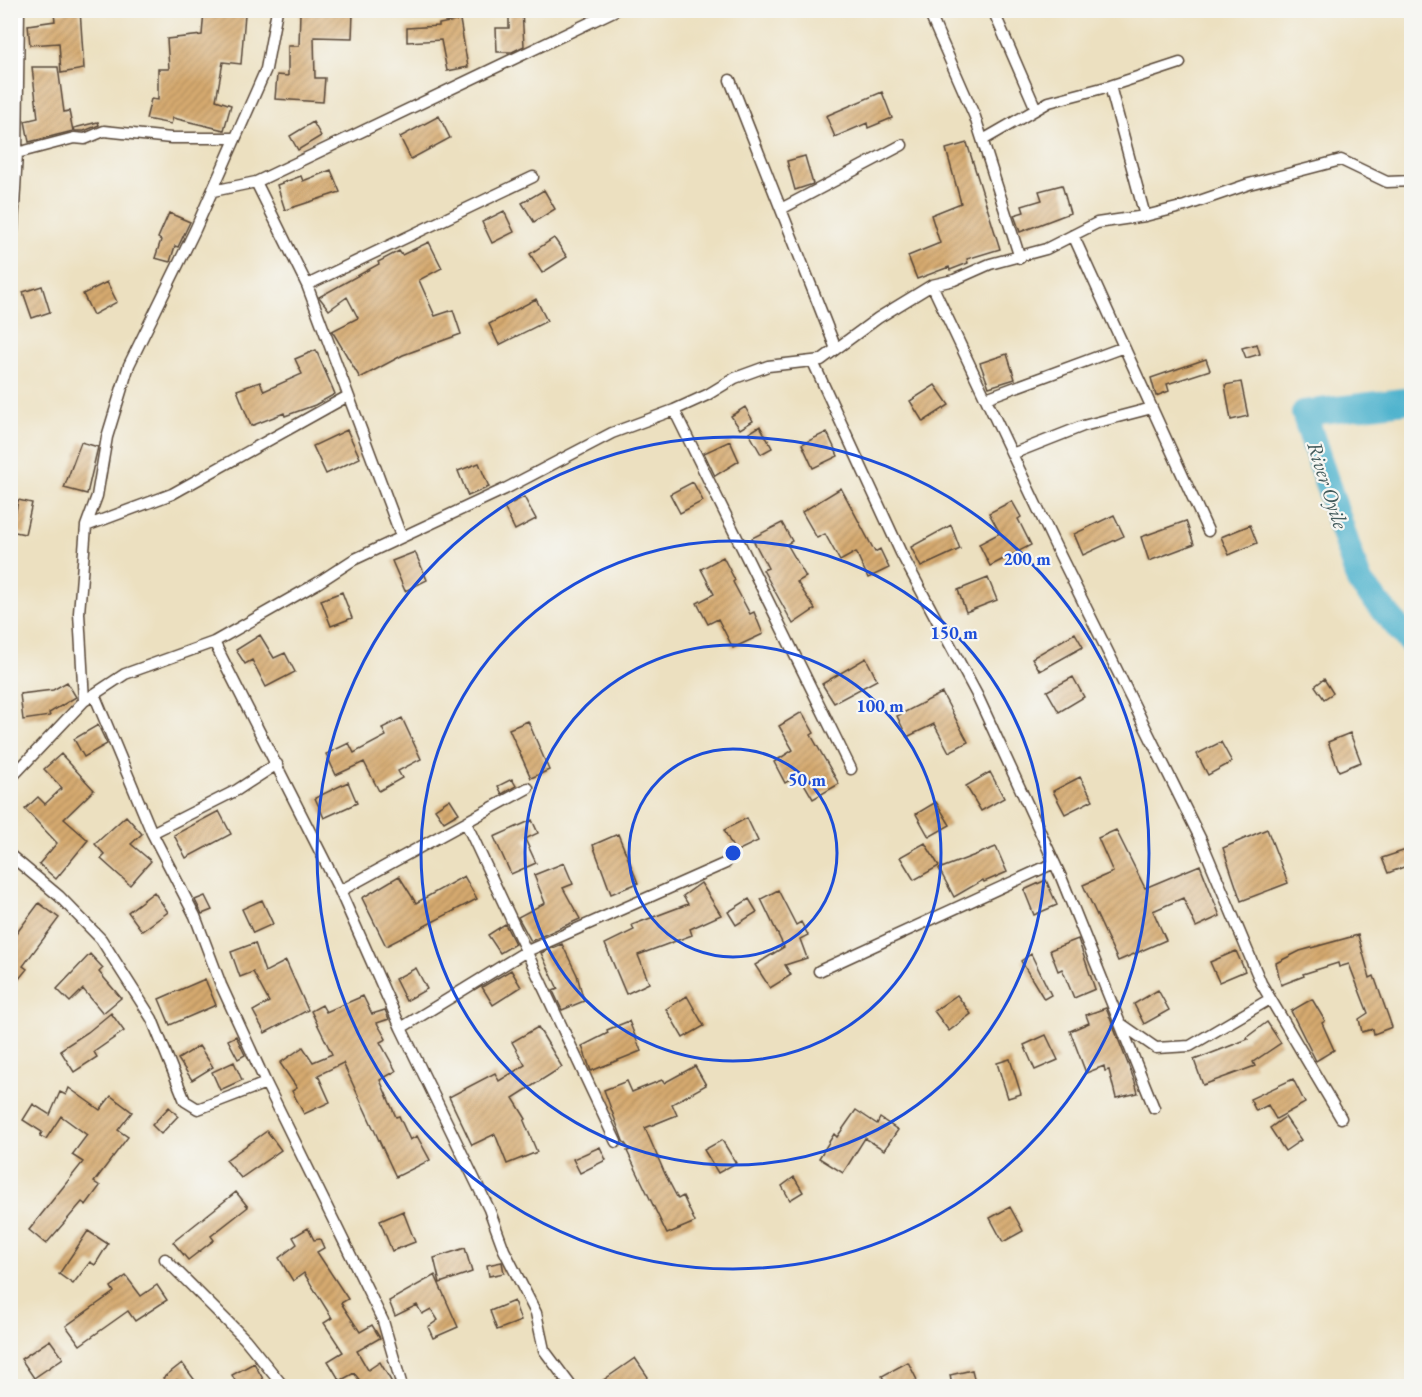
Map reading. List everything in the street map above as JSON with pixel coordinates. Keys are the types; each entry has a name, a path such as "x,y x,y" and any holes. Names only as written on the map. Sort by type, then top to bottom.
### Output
{"street":[{"path":"10,279 17,153 15,45 19,10"},
{"path":"84,701 79,613 86,526 97,496 107,437 129,365 213,191 234,138 266,69 277,10"},
{"path":"213,191 256,182 615,10"},
{"path":"928,10 983,140 1020,258"},
{"path":"993,10 1036,109"},
{"path":"983,140 1036,109 1059,99 1110,86 1180,63"},
{"path":"729,80 836,349"},
{"path":"1110,86 1145,216"},
{"path":"17,153 74,138 85,139 104,131 171,138 234,138"},
{"path":"781,208 902,145"},
{"path":"10,779 84,701 125,674 214,642 316,584 353,560 400,536 505,489 612,433 674,410 707,395 735,378 768,366 821,360 878,318 932,285 954,280 990,264 1020,258 1046,249 1097,223 1145,216 1292,172 1341,160 1387,182 1412,182"},
{"path":"307,285 533,177"},
{"path":"256,182 307,285 400,536"},
{"path":"1073,235 1208,531"},
{"path":"932,285 1201,840 1270,999 1341,1119"},
{"path":"986,398 1124,346"},
{"path":"813,362 901,553 977,695 1054,863 1154,1108"},
{"path":"86,526 172,494 348,396"},
{"path":"1012,454 1083,426 1152,408"},
{"path":"674,410 851,770"},
{"path":"214,642 340,891 401,1029 536,1313 544,1350 571,1386"},
{"path":"94,694 152,833 195,916 221,985 266,1083 383,1321 402,1386"},
{"path":"152,833 237,790 277,764"},
{"path":"340,891 528,788"},
{"path":"466,823 525,952 587,1076 592,1095 616,1142"},
{"path":"10,855 59,896 101,939 152,1019 185,1101 198,1109 266,1083"},
{"path":"401,1029 525,952 726,863"},
{"path":"819,971 1054,863"},
{"path":"1119,1022 1156,1048 1190,1046 1270,999"},
{"path":"165,1259 245,1339 283,1386"}],"building":[{"path":"80,10 84,69 61,73 59,43 30,45 28,25 55,21 54,14"},
{"path":"509,10 522,10 524,46 512,52 497,52 496,28 509,28"},
{"path":"204,11 245,14 241,64 223,62 216,100 231,105 224,130 173,118 171,124 146,119 151,99 158,100 158,69 169,69 167,39 202,35"},
{"path":"300,12 353,13 352,38 314,37 315,78 325,78 323,102 275,99 277,75 288,76 288,46 299,46"},
{"path":"460,20 468,67 447,71 441,40 407,42 407,28 439,26 439,24"},
{"path":"32,67 58,67 64,112 69,111 73,131 29,142 25,121 38,118"},
{"path":"882,92 892,118 868,128 867,123 835,137 826,116"},
{"path":"439,116 450,138 411,159 400,137"},
{"path":"98,122 99,125 84,131 75,131 74,128"},
{"path":"313,122 321,136 298,150 290,136"},
{"path":"967,143 1000,249 967,259 968,263 950,270 949,267 917,279 908,256 940,243 931,215 961,203 946,149"},
{"path":"805,156 813,184 795,190 787,161"},
{"path":"331,170 340,192 285,210 277,185 301,176 303,181"},
{"path":"1062,185 1070,213 1020,232 1014,215 1024,212 1022,206 1042,200 1039,191"},
{"path":"544,190 555,209 534,222 522,203"},
{"path":"504,211 514,232 492,243 482,222"},
{"path":"169,213 190,222 178,247 175,246 170,262 155,258 161,240 158,238"},
{"path":"554,238 567,257 542,273 530,254"},
{"path":"429,242 442,268 419,280 435,316 453,310 461,334 403,355 360,378 332,331 358,318 347,297 329,310 319,297 399,251 402,255"},
{"path":"107,282 117,302 93,315 83,294"},
{"path":"42,286 50,312 32,318 23,292"},
{"path":"536,299 547,321 499,345 489,324"},
{"path":"1257,344 1260,354 1246,358 1242,348"},
{"path":"316,350 335,394 315,405 285,416 284,413 251,426 237,390 260,382 264,391 302,374 295,359"},
{"path":"1007,354 1015,379 989,387 980,363"},
{"path":"1206,359 1210,370 1167,384 1169,391 1156,396 1151,378"},
{"path":"1241,382 1248,416 1231,420 1225,385"},
{"path":"935,385 949,405 923,422 910,401"},
{"path":"745,407 753,421 740,429 731,416"},
{"path":"760,426 772,448 761,454 749,433"},
{"path":"347,430 360,458 326,474 313,446"},
{"path":"827,432 838,456 813,468 802,444"},
{"path":"730,441 739,461 715,476 704,453"},
{"path":"81,442 98,447 87,494 64,488"},
{"path":"479,463 489,487 468,496 458,471"},
{"path":"693,482 703,501 680,513 670,494"},
{"path":"841,488 875,552 880,549 889,568 868,578 856,552 840,561 825,534 817,538 802,512"},
{"path":"524,497 536,519 515,530 504,507"},
{"path":"18,500 32,503 25,534 10,531 10,511 16,511"},
{"path":"1012,501 1021,517 1018,519 1031,545 990,566 979,544 1000,533 989,513"},
{"path":"1114,515 1124,536 1083,555 1074,534"},
{"path":"1186,521 1194,544 1149,561 1141,537"},
{"path":"782,523 792,541 787,544 806,577 797,582 815,609 793,624 763,570 768,568 752,538"},
{"path":"951,525 960,549 921,567 911,547"},
{"path":"1250,525 1257,543 1229,555 1221,537"},
{"path":"415,552 427,580 405,591 392,561"},
{"path":"723,557 735,580 733,582 750,614 754,612 763,634 733,648 718,619 708,624 697,603 714,594 701,569"},
{"path":"988,578 997,600 966,612 958,590"},
{"path":"342,592 352,618 331,626 321,600"},
{"path":"1075,633 1083,647 1040,671 1032,658"},
{"path":"260,635 274,658 285,653 295,672 266,687 252,660 245,664 236,650"},
{"path":"866,658 877,680 834,703 822,684"},
{"path":"1073,677 1084,697 1059,712 1047,691"},
{"path":"1324,679 1333,693 1324,699 1315,686"},
{"path":"67,682 76,697 49,713 50,716 23,720 20,694 53,690"},
{"path":"942,693 968,742 949,752 934,724 907,737 897,716"},
{"path":"802,712 814,733 811,735 839,784 813,799 799,775 785,783 774,762 793,750 779,726"},
{"path":"402,718 421,759 398,771 402,778 379,791 364,762 336,775 326,754 349,743 354,753 386,736 382,728"},
{"path":"528,721 549,770 531,778 509,729"},
{"path":"98,725 107,744 84,757 74,739"},
{"path":"1350,733 1361,762 1339,771 1328,742"},
{"path":"1221,742 1232,762 1208,775 1197,754"},
{"path":"61,754 94,790 64,819 88,840 56,879 39,864 57,843 25,809 38,797 45,804 62,788 44,769"},
{"path":"990,772 1004,798 981,811 966,786"},
{"path":"1080,777 1093,800 1065,814 1053,791"},
{"path":"512,779 516,786 502,794 498,786"},
{"path":"348,782 357,803 324,818 315,798"},
{"path":"450,799 459,813 444,822 435,809"},
{"path":"936,802 950,825 929,837 916,814"},
{"path":"219,811 231,834 186,858 174,835"},
{"path":"126,816 142,834 131,844 151,861 130,885 101,859 105,855 95,844"},
{"path":"747,818 758,841 735,852 724,830"},
{"path":"532,820 538,833 525,839 536,863 511,874 494,837"},
{"path":"1267,829 1288,883 1241,901 1223,848"},
{"path":"1116,830 1145,888 1200,865 1220,916 1196,927 1183,898 1153,911 1166,940 1118,961 1083,885 1113,872 1098,838"},
{"path":"618,834 638,883 611,894 593,845"},
{"path":"925,843 939,866 914,880 900,857"},
{"path":"996,847 1007,872 984,882 983,880 954,897 939,869"},
{"path":"1412,848 1412,864 1388,873 1382,858"},
{"path":"564,863 573,884 563,888 580,919 531,941 518,917 545,903 534,875"},
{"path":"399,876 416,903 464,876 477,899 386,946 362,898"},
{"path":"1046,880 1057,905 1034,915 1024,890"},
{"path":"701,883 721,915 690,929 692,935 638,955 649,983 626,994 605,944 634,930 632,925 688,904 683,896"},
{"path":"778,890 796,925 801,922 808,935 800,939 807,958 785,965 791,975 770,988 755,965 784,947 761,899"},
{"path":"154,892 168,912 142,931 128,912"},
{"path":"205,896 212,910 202,914 195,900"},
{"path":"749,899 757,912 736,925 728,912"},
{"path":"262,900 273,924 253,933 242,909"},
{"path":"39,903 59,918 23,966 27,969 10,990 10,942"},
{"path":"505,924 515,944 500,953 488,935"},
{"path":"1358,935 1370,978 1374,976 1392,1027 1374,1034 1373,1029 1362,1032 1359,1019 1368,1013 1349,964 1339,967 1338,963 1303,974 1304,976 1281,985 1276,963 1300,951"},
{"path":"1078,939 1095,989 1074,998 1062,969 1058,971 1050,950"},
{"path":"255,943 265,972 286,961 308,1010 265,1033 253,1011 269,1002 253,972 240,977 231,952"},
{"path":"562,944 577,975 584,1001 562,1010 553,991 558,989 541,953"},
{"path":"1236,951 1245,971 1219,982 1210,962"},
{"path":"90,954 103,968 99,972 121,998 103,1013 83,989 70,1002 57,989"},
{"path":"1031,954 1051,995 1044,999 1021,961"},
{"path":"416,968 427,989 406,1001 395,979"},
{"path":"511,970 521,987 493,1005 482,987"},
{"path":"205,979 216,1005 170,1025 159,999"},
{"path":"1158,990 1169,1010 1144,1024 1134,1004"},
{"path":"957,995 971,1014 949,1031 934,1011"},
{"path":"363,996 372,1014 385,1010 389,1019 377,1023 386,1039 380,1042 396,1071 380,1080 396,1117 399,1116 410,1140 417,1136 430,1160 396,1177 343,1063 318,1075 330,1102 304,1114 292,1091 297,1088 280,1063 303,1047 313,1062 332,1054 311,1011 322,1005 326,1012"},
{"path":"687,996 704,1026 683,1038 666,1009"},
{"path":"1312,999 1325,1021 1322,1023 1334,1050 1316,1061 1291,1011"},
{"path":"1106,1008 1138,1093 1116,1098 1109,1070 1105,1071 1104,1066 1086,1073 1070,1031 1089,1023 1086,1015"},
{"path":"111,1013 124,1031 94,1052 97,1057 74,1072 60,1050 88,1032"},
{"path":"629,1021 641,1051 591,1071 582,1046 608,1033 607,1030"},
{"path":"1267,1022 1281,1043 1253,1062 1255,1066 1203,1085 1194,1060 1248,1039 1247,1037"},
{"path":"538,1027 562,1067 513,1098 526,1119 524,1121 537,1152 507,1164 495,1134 472,1145 449,1097 495,1073 499,1081 525,1065 512,1042"},
{"path":"1046,1035 1058,1060 1035,1070 1024,1045"},
{"path":"236,1036 245,1055 238,1059 228,1040"},
{"path":"199,1046 213,1067 192,1080 178,1059"},
{"path":"1010,1059 1021,1094 1008,1098 997,1063"},
{"path":"234,1062 242,1080 220,1090 212,1072"},
{"path":"695,1066 706,1085 672,1104 677,1115 645,1128 678,1199 683,1196 695,1222 667,1234 627,1151 630,1150 623,1141 604,1090 627,1081 632,1092 662,1080 664,1083"},
{"path":"1293,1079 1305,1103 1276,1119 1268,1105 1256,1111 1250,1099"},
{"path":"69,1088 100,1110 111,1096 132,1112 118,1130 128,1137 94,1182 100,1186 86,1205 82,1202 46,1244 29,1230 83,1162 72,1155 87,1135 61,1116 46,1139 40,1136 42,1132 23,1120 33,1104 50,1115 60,1092 66,1095"},
{"path":"169,1107 178,1116 161,1134 152,1125"},
{"path":"856,1110 877,1124 880,1118 898,1130 884,1150 865,1138 843,1173 819,1158 834,1134 837,1137"},
{"path":"1285,1117 1301,1140 1285,1151 1270,1128"},
{"path":"267,1131 281,1150 241,1178 226,1160"},
{"path":"722,1140 736,1163 718,1173 704,1150"},
{"path":"600,1147 606,1160 580,1173 573,1159"},
{"path":"794,1177 803,1192 790,1200 782,1186"},
{"path":"236,1192 248,1207 211,1236 214,1240 188,1260 173,1242"},
{"path":"1010,1207 1023,1231 1003,1242 990,1218"},
{"path":"403,1211 415,1242 392,1251 380,1221"},
{"path":"308,1228 314,1240 320,1239 324,1248 317,1252 348,1299 341,1303 360,1332 372,1325 380,1338 357,1351 368,1370 380,1362 394,1386 364,1386 354,1373 340,1381 328,1361 343,1352 324,1323 332,1318 304,1273 293,1281 279,1258 297,1244 293,1237"},
{"path":"88,1231 108,1244 95,1265 90,1262 73,1284 59,1274"},
{"path":"465,1248 472,1272 440,1283 434,1258"},
{"path":"502,1262 504,1273 489,1276 487,1265"},
{"path":"435,1275 458,1327 433,1338 428,1327 438,1320 431,1309 422,1314 417,1305 395,1316 389,1301"},
{"path":"126,1276 141,1296 157,1285 167,1300 135,1321 128,1311 80,1345 66,1326 114,1292 111,1287"},
{"path":"514,1301 521,1321 497,1330 490,1311"},
{"path":"50,1340 63,1358 34,1378 21,1359"},
{"path":"635,1358 648,1377 644,1380 650,1386 595,1386"},
{"path":"908,1362 917,1380 905,1386 887,1386 882,1376"},
{"path":"182,1363 199,1386 182,1386 177,1380 169,1386 163,1378"},
{"path":"254,1363 267,1386 238,1386 232,1375"},
{"path":"972,1370 976,1386 952,1386 950,1375"}],"waterway":[{"name":"River Oyile","path":"1412,400 1304,413 1359,581 1412,644"}]}
